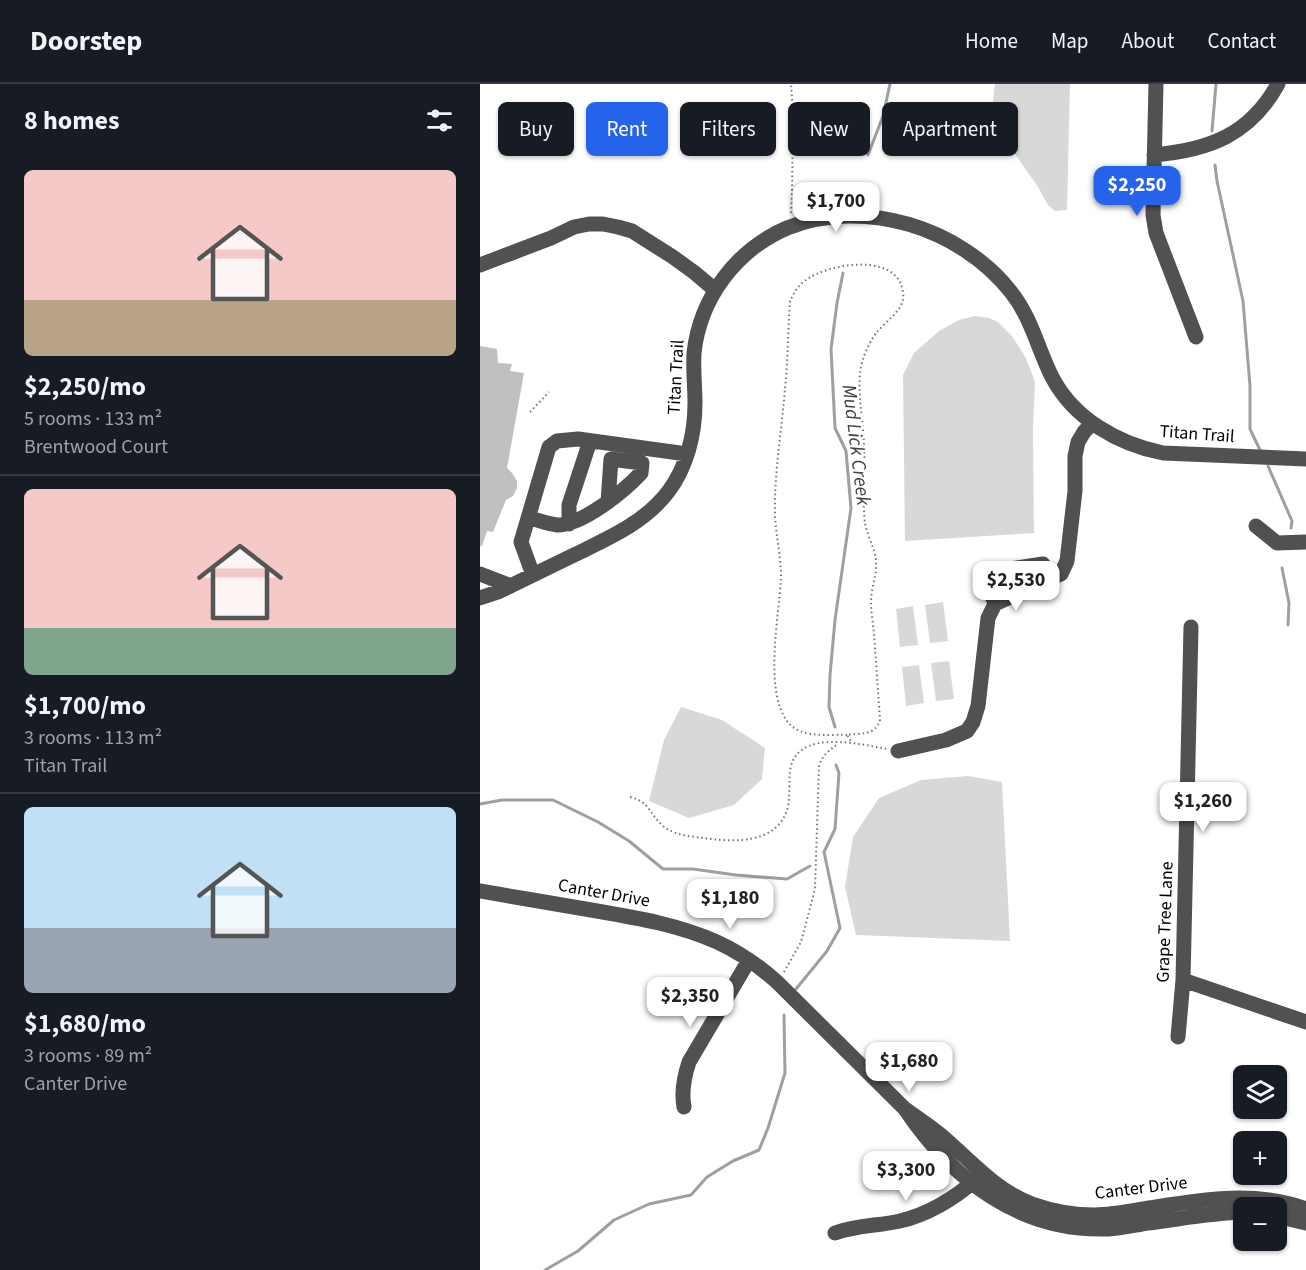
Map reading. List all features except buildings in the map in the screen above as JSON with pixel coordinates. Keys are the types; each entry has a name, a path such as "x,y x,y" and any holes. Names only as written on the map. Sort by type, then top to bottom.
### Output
{"street":[{"path":"1156,84 1153,215 1156,233 1196,338"},
{"path":"1154,155 1179,153 1202,147 1239,130 1264,105 1278,84"},
{"name":"Titan Trail","path":"480,598 511,586 604,540 636,523 658,504 670,489 687,454 693,433 694,354 702,318 715,290 736,264 772,236 810,221 831,217 868,217 912,225 935,233 977,259 1011,292 1022,308 1057,384 1070,403 1092,423 1110,435 1145,449 1163,453 1306,459"},
{"path":"480,265 574,227 603,224 632,231 673,257 715,290"},
{"path":"898,751 946,740 967,731 973,722 978,706 988,618 995,604 1061,573 1067,561 1075,491 1075,456 1078,442 1092,423"},
{"path":"533,575 521,542 549,447 557,441 578,439 687,454"},
{"path":"569,524 569,505 590,441"},
{"path":"529,518 555,525 569,524 608,502"},
{"path":"1256,526 1277,543 1306,542"},
{"path":"995,604 984,573 1043,564"},
{"path":"480,574 511,586"},
{"name":"Grape Tree Lane","path":"1178,1037 1183,980 1191,627"},
{"name":"Canter Drive","path":"480,891 664,924 717,942 749,960 777,982 905,1109 942,1137 995,1200 1014,1211 1052,1224 1110,1229 1233,1212"},
{"path":"684,1107 682,1088 689,1062 749,960"},
{"path":"1183,980 1306,1022"},
{"path":"835,1233 849,1228 901,1221 922,1214 955,1197 978,1179"},
{"name":"Canter Drive","path":"978,1179 1032,1204 1077,1214 1096,1215 1231,1198 1259,1199 1306,1209"},
{"path":"1287,1219 1306,1223"}],"path":[{"path":"789,228 792,196 791,84"},
{"path":"860,264 878,267 892,273 899,281 904,300 899,309 875,334 860,369 865,522 876,561 871,602 880,720 874,730 847,735 816,734 794,729 780,708 775,686 781,576 775,516 776,470 785,387 790,301 795,290 805,280 821,271 860,264"},
{"path":"530,412 549,392"},
{"path":"847,735 852,743"},
{"path":"630,797 645,804 660,824 679,834 702,838 744,840 760,837 773,830 782,821 787,811 789,798 791,762 808,746 820,743 852,743 898,751"},
{"path":"777,982 801,942 815,889 819,765 830,748 841,743"}],"shaded area":[{"path":"995,84 1070,84 1067,210 1055,211 1048,205 1016,156 1018,102 993,101"},
{"path":"974,316 998,322 1012,336 1026,358 1035,382 1034,533 905,541 903,375 914,353 939,331 959,320"},
{"path":"943,602 948,641 930,643 925,605"},
{"path":"913,606 918,645 900,647 896,609"},
{"path":"949,661 954,699 936,701 931,663"},
{"path":"919,665 924,703 906,706 902,667"},
{"path":"681,707 722,720 765,748 762,779 734,805 689,818 649,801 664,740"},
{"path":"968,776 1002,782 1010,941 856,935 845,887 853,837 879,798 921,780"}],"waterway":[{"name":"Mud Lick Creek","path":"870,150 883,116 890,84"},
{"path":"1212,131 1216,84"},
{"path":"1215,165 1243,301 1250,386 1250,429 1260,450"},
{"name":"Mud Lick Creek","path":"835,727 829,707 830,675 835,620 851,508 846,451 835,428 831,349 843,273"},
{"path":"1268,466 1292,521 1291,528"},
{"path":"1282,568 1289,603 1288,625"},
{"name":"Mud Lick Creek","path":"796,989 827,951 840,928 824,852 835,829 839,773 836,765"},
{"path":"480,804 502,800 553,800 598,822 629,841 663,869 693,869 787,879 810,866"},
{"name":"Mud Lick Creek","path":"545,1270 578,1251 614,1220 649,1204 691,1195 707,1177 733,1161 759,1150 785,1073 784,1015"}]}
